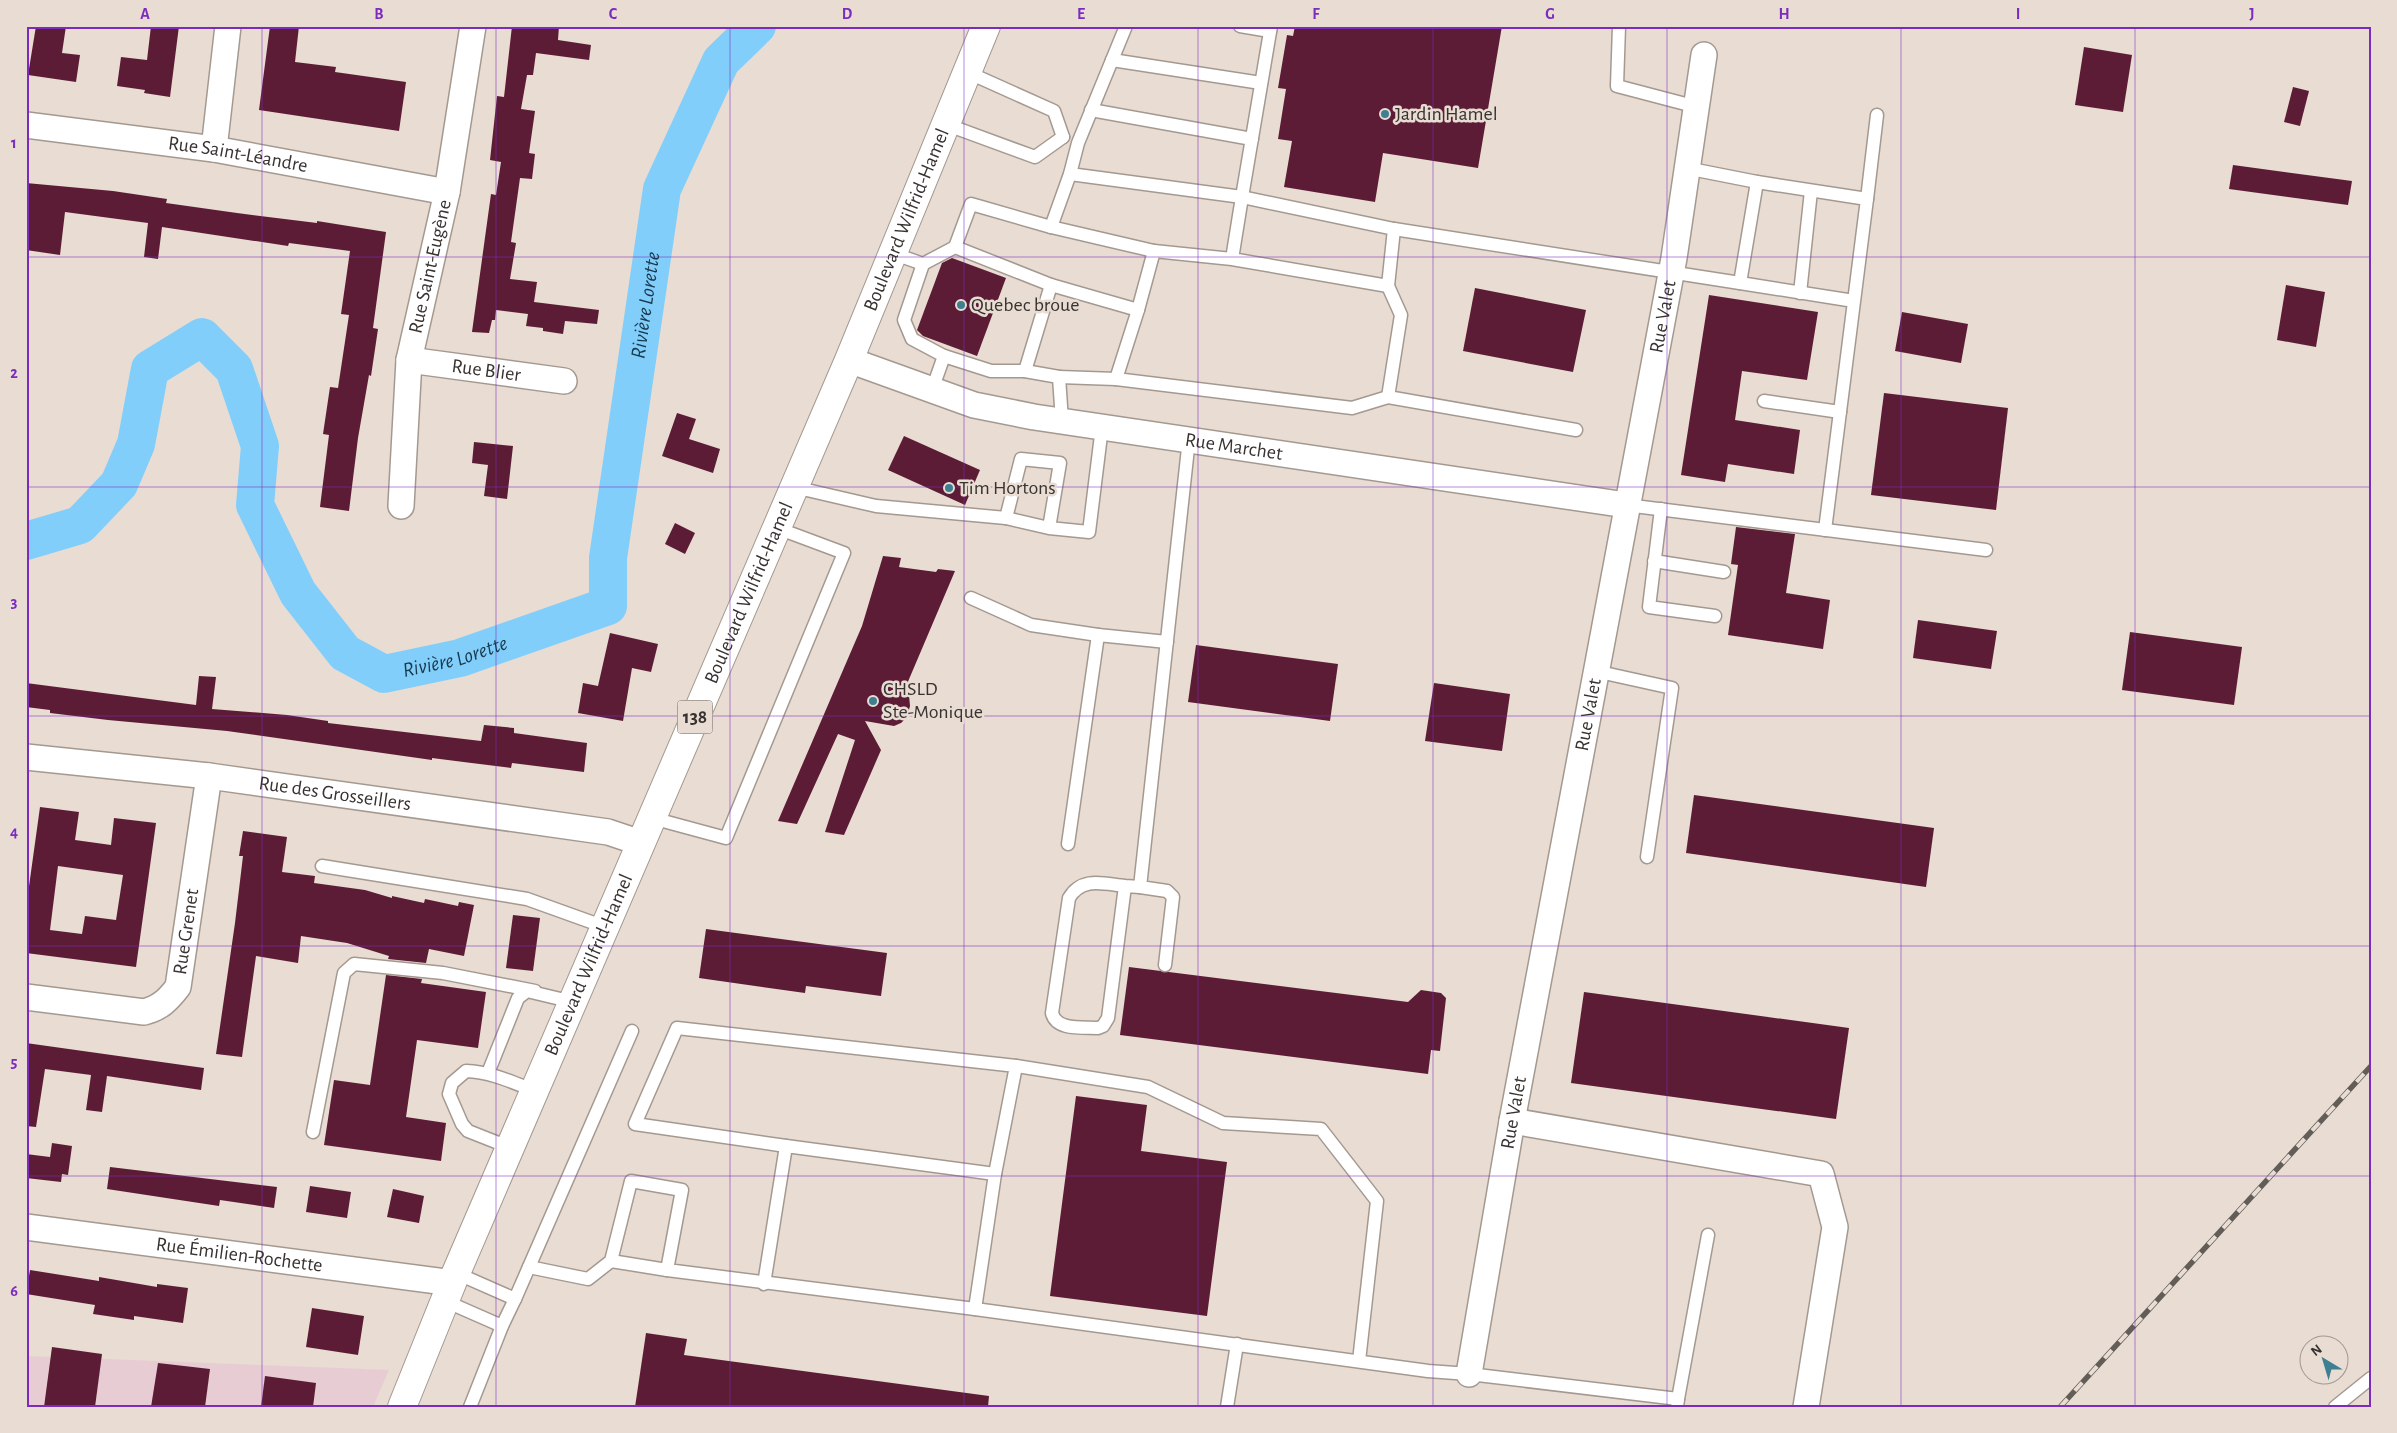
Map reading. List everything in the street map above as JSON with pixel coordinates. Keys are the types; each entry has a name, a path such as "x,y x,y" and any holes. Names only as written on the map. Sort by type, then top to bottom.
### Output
{"main road":[{"name":"Boulevard Wilfrid-Hamel","path":"402,1407 605,927 849,360 986,26"}],"street":[{"path":"214,148 228,26"},
{"name":"Rue Saint-Eugène","path":"401,506 409,360 447,192 473,26"},
{"name":"Rue Valet","path":"1469,1374 1512,1121 1670,274 1704,54"},
{"name":"Rue Saint-Léandre","path":"26,125 214,148 447,192"},
{"name":"Rue Blier","path":"409,360 564,381"},
{"name":"Rue Marchet","path":"849,360 974,405 1062,421 1626,505"},
{"name":"Rue des Grosseillers","path":"26,757 209,776 608,832 641,843"},
{"name":"Rue Grenet","path":"26,997 144,1012 156,1009 168,1000 178,987 209,776"},
{"path":"1512,1121 1821,1174 1835,1227 1806,1407"},
{"name":"Rue Émilien-Rochette","path":"26,1227 452,1286"}],"lane":[{"path":"1052,226 1070,174 1078,143 1126,26"},
{"path":"1232,259 1271,29 1240,26"},
{"path":"1618,26 1617,86 1697,107"},
{"path":"1112,60 1261,84"},
{"path":"967,72 1054,111 1063,138"},
{"path":"1092,110 1252,139"},
{"path":"1825,530 1878,115"},
{"path":"946,124 1035,157 1063,138"},
{"path":"1063,138 1078,143"},
{"path":"1686,168 1757,182 1867,199"},
{"path":"1070,174 1242,197 1394,229 1670,274 1854,301"},
{"path":"1740,283 1757,182"},
{"path":"1800,293 1811,191"},
{"path":"1388,286 1232,259 1154,250 1052,226 971,204 956,247 923,264 904,320 912,339 944,356 991,371 1025,370 1059,377 1116,379 1352,408 1388,397 1576,430"},
{"path":"1388,397 1401,315 1388,286 1394,229"},
{"path":"956,247 1051,285 1138,310"},
{"path":"1116,379 1138,310 1154,250"},
{"path":"892,253 923,264"},
{"path":"1025,370 1051,285"},
{"path":"932,390 944,356"},
{"path":"1059,377 1062,421"},
{"path":"1764,401 1840,412"},
{"path":"794,487 876,506 1006,518 1049,528 1089,532 1102,427"},
{"path":"1140,886 1189,439"},
{"path":"1006,518 1021,459 1060,463 1049,528"},
{"path":"1626,505 1986,550"},
{"path":"1661,509 1649,606 1715,616"},
{"path":"652,818 726,838 844,553 777,528"},
{"path":"1654,562 1724,572"},
{"path":"970,598 1031,625 1098,635 1167,642"},
{"path":"1068,844 1098,635"},
{"path":"1595,671 1672,688 1647,856"},
{"path":"322,866 527,899 605,927"},
{"path":"1125,886 1108,1018 1103,1026 1098,1028 1059,1025 1054,1020 1052,1013 1069,898 1074,889 1090,882 1140,886 1167,891 1173,897 1165,965"},
{"path":"313,1132 344,973 354,964 442,973 536,991 573,1002"},
{"path":"488,1073 518,998 527,991 536,991"},
{"path":"994,1174 635,1124 677,1028 1016,1066 1148,1087 1223,1123 1321,1129 1377,1201 1359,1361"},
{"path":"470,1407 502,1326 632,1031"},
{"path":"975,1309 994,1174 1016,1066"},
{"path":"511,1148 468,1131 452,1105 449,1094 452,1082 466,1071 488,1073 535,1091"},
{"path":"764,1284 786,1146"},
{"path":"529,1267 588,1279 611,1261 631,1181 682,1190 666,1270"},
{"path":"611,1261 764,1284 975,1309 1678,1403 1708,1235"},
{"path":"452,1286 515,1299"},
{"path":"452,1286 502,1326"},
{"path":"1227,1407 1237,1344"},
{"path":"2335,1407 2371,1378"}],"shaded area":[{"path":"26,1356 389,1370 373,1407 26,1407"}],"building":[{"path":"36,26 66,26 62,53 80,55 76,82 28,75"},
{"path":"151,26 179,26 170,97 144,93 145,90 117,86 121,57 147,60"},
{"path":"270,26 299,26 295,62 336,67 335,72 406,82 399,131 259,110"},
{"path":"512,26 559,26 558,40 591,45 589,60 536,53 533,75 527,75 521,109 535,111 529,153 535,154 532,179 520,178 511,242 516,243 510,279 537,282 534,302 599,310 597,324 565,321 563,334 543,331 543,328 526,326 528,314 496,310 495,320 492,320 489,333 472,332 491,194 496,195 501,162 490,160 497,96 504,97"},
{"name":"Jardin Hamel","path":"1295,26 1502,26 1478,168 1383,153 1375,202 1284,187 1292,141 1278,139 1286,89 1278,88 1287,35 1293,36"},
{"path":"2084,47 2132,55 2123,112 2075,105"},
{"path":"2293,87 2309,91 2300,126 2284,122"},
{"path":"2233,165 2352,181 2348,205 2229,189"},
{"path":"26,183 113,191 167,199 166,203 317,223 317,221 386,232 373,328 378,329 371,376 369,375 358,438 349,511 320,507 329,435 323,434 330,387 338,388 349,315 341,314 350,251 289,243 288,246 162,227 158,259 144,257 148,223 65,212 60,255 26,250"},
{"name":"Quebec broue","path":"952,258 1006,278 977,356 923,336 917,330 942,263"},
{"path":"2286,285 2325,292 2316,347 2277,340"},
{"path":"1475,288 1586,310 1573,372 1463,351"},
{"path":"1709,295 1818,312 1807,380 1742,371 1735,420 1800,430 1794,474 1728,464 1725,482 1681,475"},
{"path":"1902,312 1968,324 1961,363 1895,351"},
{"path":"1884,393 2008,408 1996,510 1871,495"},
{"path":"677,413 696,419 689,439 720,449 713,473 662,456"},
{"name":"Tim Hortons","path":"904,436 980,470 965,505 888,470"},
{"path":"474,442 513,446 507,499 484,496 488,465 472,463"},
{"path":"675,523 695,533 685,554 665,544"},
{"path":"1736,527 1795,534 1786,593 1830,600 1823,649 1728,635 1738,565 1731,564"},
{"name":"CHSLD Ste-Monique","path":"883,556 901,558 899,567 936,572 938,569 955,571 904,691 909,695 910,706 907,717 901,723 894,726 865,721 881,750 844,835 825,832 855,740 838,734 797,824 778,821 862,626"},
{"path":"1918,620 1997,631 1991,669 1913,658"},
{"path":"2130,632 2242,647 2234,705 2122,690"},
{"path":"610,633 658,644 651,672 632,668 623,721 578,713 583,683 598,686"},
{"path":"1196,645 1338,664 1330,721 1188,702"},
{"path":"199,676 216,677 212,709 287,715 328,721 328,723 481,741 484,725 514,728 514,733 587,743 584,772 512,763 511,768 432,758 432,760 227,731 50,713 50,710 26,707 26,683 196,705"},
{"path":"1434,683 1510,694 1502,751 1425,741"},
{"path":"1694,795 1934,828 1926,887 1686,853"},
{"path":"40,807 79,812 75,840 111,845 114,818 156,823 136,967 26,953 26,908","holes":["58,866 123,875 116,920 85,916 82,934 50,930"]},
{"path":"243,831 287,837 282,872 315,876 314,883 365,890 392,898 392,896 424,903 425,899 458,906 459,902 474,905 464,956 429,949 426,963 388,959 389,956 347,943 301,936 298,963 256,956 242,1057 216,1054 235,923 243,856 239,856"},
{"path":"513,915 540,918 533,971 506,968"},
{"path":"706,929 887,953 881,996 806,986 805,993 699,978"},
{"path":"1129,967 1408,1002 1421,990 1441,993 1446,998 1440,1051 1431,1050 1428,1074 1120,1035"},
{"path":"386,975 422,979 421,983 486,992 478,1048 417,1040 406,1117 446,1123 441,1161 324,1145 334,1080 370,1085"},
{"path":"1584,992 1849,1028 1836,1119 1571,1083"},
{"path":"26,1043 204,1068 201,1090 107,1076 102,1112 86,1110 91,1075 45,1069 36,1127 26,1126"},
{"path":"1076,1096 1147,1105 1141,1151 1227,1162 1207,1316 1050,1296"},
{"path":"52,1143 72,1146 68,1175 62,1174 61,1182 26,1178 26,1154 50,1157"},
{"path":"110,1167 277,1187 274,1208 220,1200 219,1206 107,1189"},
{"path":"310,1186 351,1192 347,1218 306,1212"},
{"path":"393,1189 424,1196 419,1223 387,1217"},
{"path":"30,1270 99,1281 99,1277 157,1287 157,1284 188,1288 183,1323 134,1316 134,1320 93,1314 95,1305 26,1294"},
{"path":"312,1308 364,1316 358,1355 306,1347"},
{"path":"646,1333 687,1339 684,1355 989,1396 988,1407 635,1407"},
{"path":"52,1347 102,1354 95,1407 44,1407"},
{"path":"158,1363 210,1369 205,1407 151,1407"},
{"path":"265,1376 316,1383 313,1407 261,1407"}],"waterway":[{"name":"Rivière Lorette","path":"26,541 80,525 119,484 136,444 150,369 202,337 234,369 260,446 255,505 298,593 345,653 384,674 460,658 608,606 608,558 662,189 721,61 757,26"}],"railway":[{"path":"2060,1407 2371,1066"}],"place":[{"name":"Jardin Hamel","path":"1385,114"},
{"name":"Quebec broue","path":"961,305"},
{"name":"Tim Hortons","path":"949,488"},
{"name":"CHSLD Ste-Monique","path":"873,701"}]}
